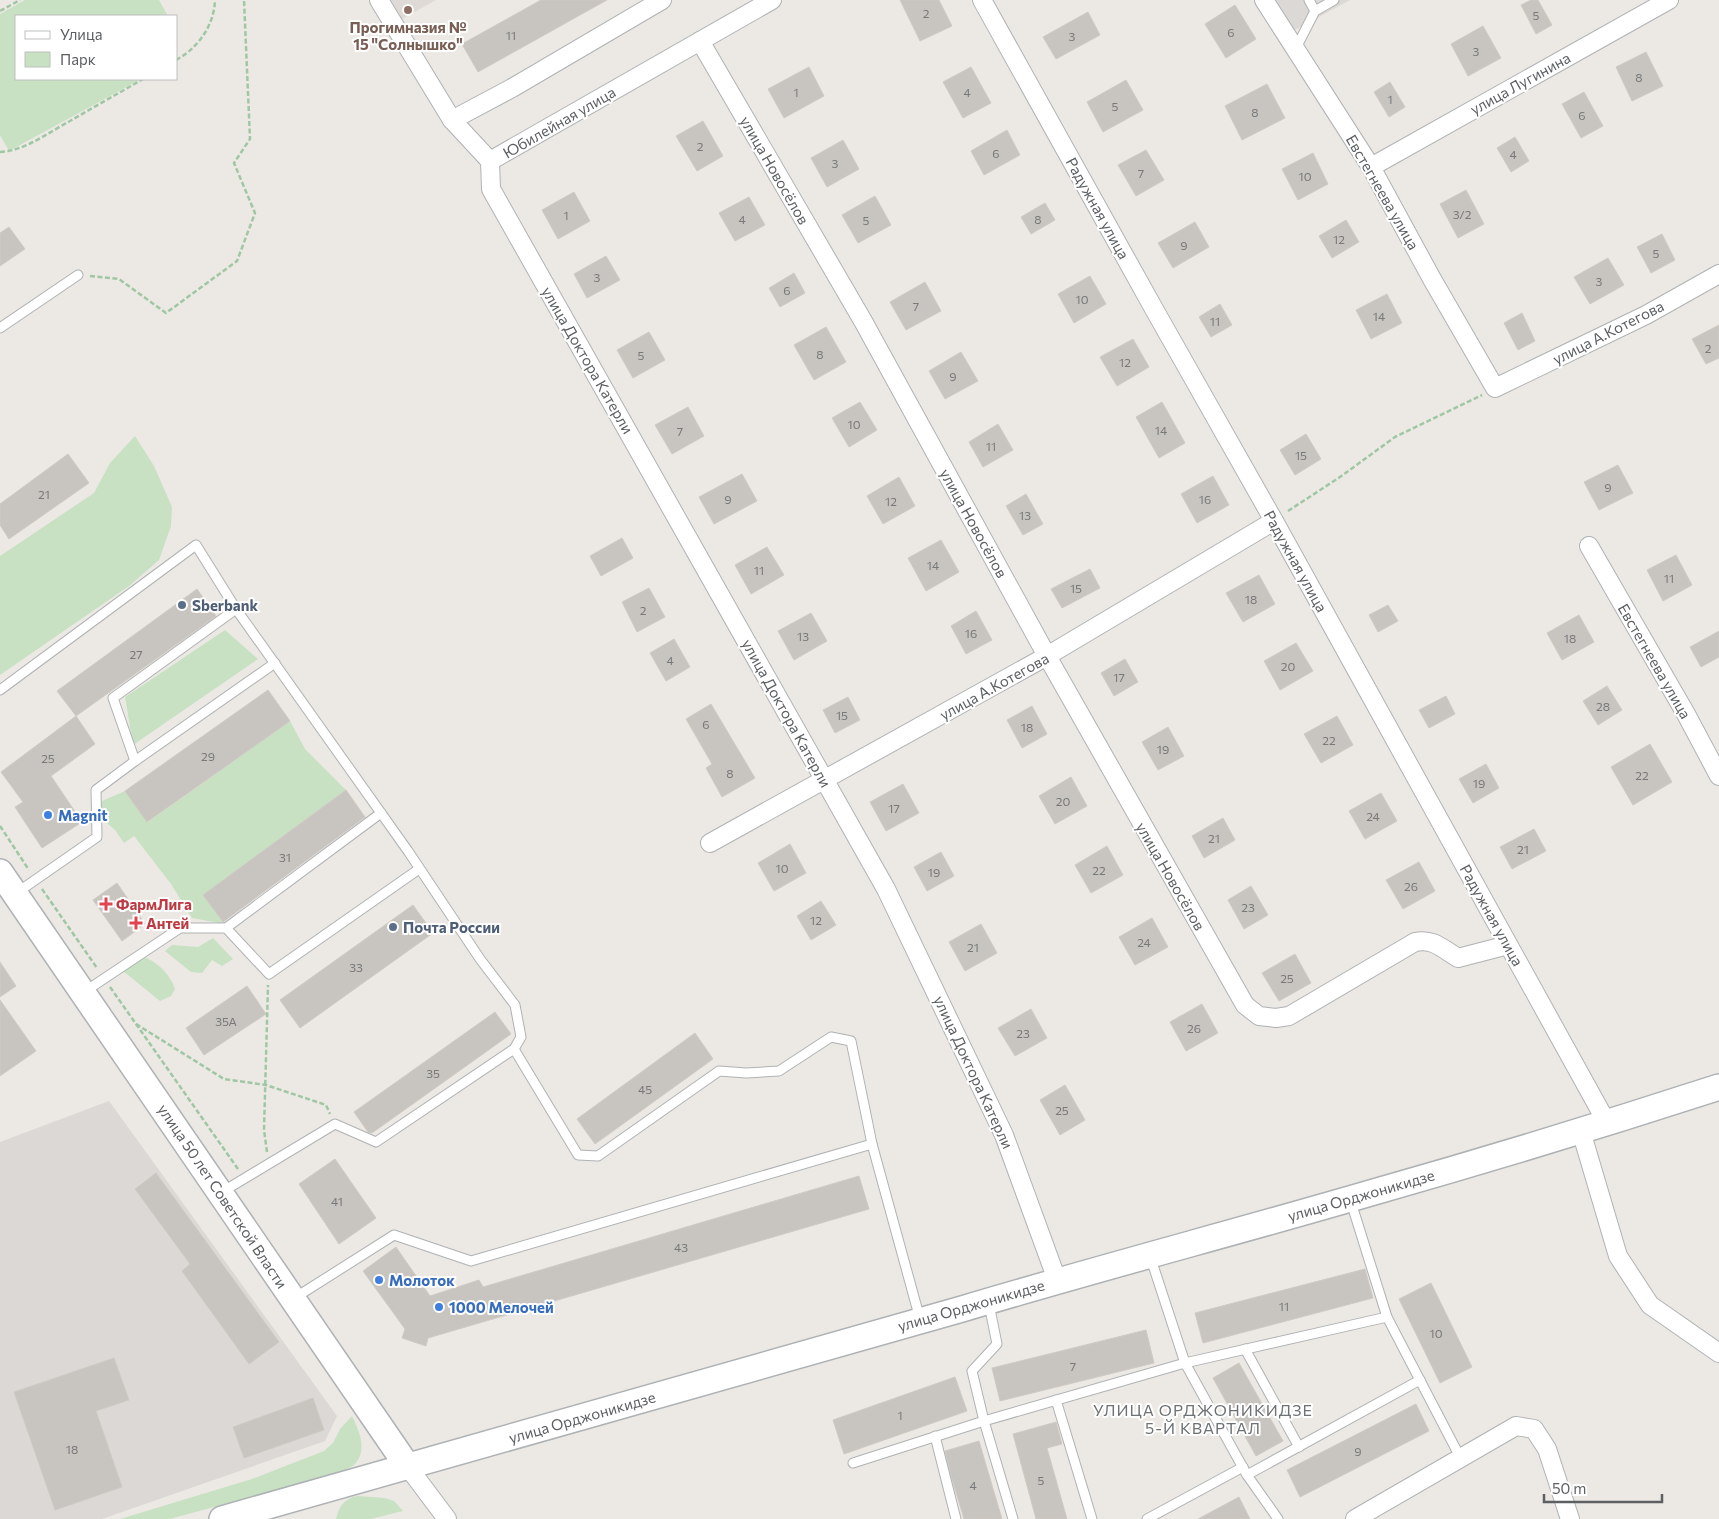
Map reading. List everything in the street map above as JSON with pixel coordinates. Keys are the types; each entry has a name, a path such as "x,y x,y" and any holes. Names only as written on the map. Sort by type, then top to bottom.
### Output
{"main road":[{"name":"улица 50 лет Советской Власти","path":"0,872 408,1466"},
{"name":"улица Орджоникидзе","path":"231,1518 272,1509 408,1466 920,1321 1057,1280 1350,1199 1719,1088"}],"street":[{"name":"Юбилейная улица","path":"379,0 452,120 490,161 772,0"},
{"path":"452,120 512,88 662,0"},
{"name":"Радужная улица","path":"982,0 1158,318 1274,521 1606,1123"},
{"name":"Евстегнеева улица","path":"1264,0 1370,167 1432,279 1496,388"},
{"name":"улица Лугинина","path":"1370,167 1669,0"},
{"name":"улица Новосёлов","path":"700,41 863,321 1047,656 1245,1005 1259,1016 1276,1018 1289,1016 1415,942 1426,940 1458,958 1508,945"},
{"name":"улица Доктора Катерли","path":"490,161 491,189 886,889 1000,1126 1057,1280"},
{"name":"улица А.Котегова","path":"1496,388 1646,315 1719,274"},
{"name":"улица А.Котегова","path":"710,843 825,781 1047,656 1274,521"},
{"name":"Евстегнеева улица","path":"1589,546 1686,714 1719,776"},
{"path":"1581,1131 1618,1256 1650,1305 1719,1353"},
{"path":"1355,1519 1516,1426 1534,1429 1547,1449 1570,1519"},
{"name":"улица 50 лет Советской Власти","path":"408,1466 447,1519"}],"lane":[{"path":"1309,0 1315,11"},
{"path":"1295,50 1315,11 1334,0"},
{"path":"0,328 78,275"},
{"path":"0,690 196,545 236,610 275,662 381,813 480,959 515,1005 521,1036 514,1049 376,1142 335,1124 221,1193"},
{"path":"135,761 113,698 236,610"},
{"path":"15,894 97,837 96,790 275,662"},
{"path":"84,992 180,928 226,928 381,813"},
{"path":"226,928 269,974 419,869"},
{"path":"514,1049 578,1155 598,1156 719,1071 746,1073 779,1071 831,1037 851,1041 872,1144 920,1321"},
{"path":"293,1299 394,1236 471,1261 872,1144"},
{"path":"1350,1199 1387,1318 1460,1457"},
{"path":"1149,1255 1184,1363 1245,1471 1278,1519"},
{"path":"988,1301 997,1344 972,1371 984,1421 1013,1519"},
{"path":"853,1462 984,1421 1184,1363 1387,1318"},
{"path":"1245,1349 1299,1446"},
{"path":"1147,1519 1299,1446 1420,1380"},
{"path":"1056,1400 1092,1519"},
{"path":"935,1436 956,1519"}],"path":[{"path":"0,11 20,0"},
{"path":"178,59 189,52 208,29 215,10 215,0"},
{"path":"78,275 119,279 166,313 237,261 255,213 234,163 250,139 244,0"},
{"path":"0,152 9,151 32,142 141,80"},
{"path":"1274,521 1395,437 1496,388"},
{"path":"0,826 134,1022 245,1178"},
{"path":"268,1163 264,1130 269,974"},
{"path":"134,1022 224,1079 266,1085 326,1105 335,1124"}],"shaded area":[{"name":"Прогимназия № 15 \"Солнышко\"","path":"391,0 436,0 402,19"},
{"path":"1276,0 1350,0 1293,31"},
{"path":"109,1101 337,1416 325,1441 102,1519 0,1519 0,1142"}],"green space":[{"path":"25,0 159,0 167,15 15,15 15,80 139,80 9,151 0,135 0,14"},
{"path":"135,436 154,466 172,507 171,526 159,560 129,586 0,675 0,556 94,493 110,463"},
{"path":"225,630 258,659 133,745 125,697"},
{"path":"290,721 305,749 346,790 203,895 224,924 192,918 171,884 134,836 124,843 115,830 101,818 102,801 125,791 148,822"},
{"path":"213,938 233,959 222,966 212,960 202,973 191,972 165,951 172,945 198,947"},
{"path":"145,957 167,974 175,989 171,996 160,1001 123,971"},
{"path":"352,1416 361,1440 361,1452 355,1464 338,1473 170,1519 120,1519 252,1479 324,1451 333,1443 340,1429"},
{"path":"357,1496 385,1498 394,1501 403,1511 371,1519 336,1519 343,1504"}],"building":[{"path":"541,0 607,0 478,72 462,44"},
{"path":"900,0 939,0 952,26 920,41"},
{"path":"1531,0 1538,0 1552,25 1536,34 1521,5"},
{"path":"1235,5 1256,39 1226,58 1205,24"},
{"path":"1088,12 1100,35 1056,59 1043,37"},
{"path":"1483,26 1501,58 1468,76 1451,44"},
{"path":"1646,52 1663,86 1632,101 1616,67"},
{"path":"809,67 824,96 784,118 768,89"},
{"path":"971,67 991,103 963,118 943,82"},
{"path":"1126,80 1143,110 1103,132 1087,102"},
{"path":"1390,82 1405,107 1389,117 1374,92"},
{"path":"1267,84 1285,118 1242,140 1225,106"},
{"path":"1584,92 1603,126 1581,138 1562,104"},
{"path":"703,121 723,156 697,171 676,136"},
{"path":"1007,130 1020,155 984,175 971,151"},
{"path":"1515,137 1529,161 1511,172 1497,148"},
{"path":"843,140 859,169 827,187 811,158"},
{"path":"1146,150 1164,180 1136,196 1118,165"},
{"path":"1313,153 1328,184 1298,200 1282,169"},
{"path":"1466,190 1484,224 1458,238 1440,204"},
{"path":"574,192 590,221 558,239 542,210"},
{"path":"875,196 891,225 858,243 842,215"},
{"path":"749,197 765,225 735,241 719,213"},
{"path":"1045,203 1055,220 1031,234 1021,217"},
{"path":"1346,220 1359,242 1332,258 1319,236"},
{"path":"1195,222 1209,247 1173,268 1158,243"},
{"path":"9,227 25,249 0,266 0,233"},
{"path":"1662,234 1675,260 1651,273 1637,247"},
{"path":"606,256 620,280 587,298 574,274"},
{"path":"1608,258 1624,285 1590,304 1574,277"},
{"path":"794,273 805,293 780,307 769,288"},
{"path":"1090,276 1106,304 1074,323 1058,294"},
{"path":"925,282 941,311 906,330 890,302"},
{"path":"1387,294 1402,323 1371,339 1356,310"},
{"path":"1220,304 1232,325 1211,337 1199,317"},
{"path":"1522,313 1535,341 1518,350 1504,323"},
{"path":"1719,325 1719,358 1706,364 1692,339"},
{"path":"826,327 846,362 814,380 794,345"},
{"path":"649,332 665,360 633,378 617,350"},
{"path":"1133,339 1149,367 1117,386 1100,357"},
{"path":"961,352 978,381 945,399 929,371"},
{"path":"860,402 877,430 849,447 832,418"},
{"path":"1162,402 1185,443 1159,458 1136,417"},
{"path":"688,407 704,436 672,454 655,425"},
{"path":"998,424 1013,450 983,467 969,442"},
{"path":"1306,434 1321,459 1295,475 1280,450"},
{"path":"68,454 89,483 9,539 0,525 0,504"},
{"path":"1618,465 1633,493 1599,510 1584,482"},
{"path":"742,474 757,501 714,524 699,497"},
{"path":"1213,476 1229,505 1197,523 1181,494"},
{"path":"899,477 915,506 883,524 867,496"},
{"path":"1026,494 1043,524 1023,535 1006,506"},
{"path":"622,538 633,558 601,576 590,556"},
{"path":"941,540 959,572 926,591 908,558"},
{"path":"767,547 784,575 751,594 735,565"},
{"path":"1676,555 1692,585 1663,601 1647,570"},
{"path":"1090,569 1100,588 1062,608 1051,589"},
{"path":"1259,575 1275,604 1243,622 1226,593"},
{"path":"649,588 665,617 637,632 622,602"},
{"path":"197,589 216,616 76,716 57,691"},
{"path":"1388,605 1398,621 1378,632 1369,615"},
{"path":"976,611 992,640 966,654 951,626"},
{"path":"811,613 827,641 794,660 778,631"},
{"path":"1579,615 1594,642 1562,660 1547,633"},
{"path":"1719,631 1719,657 1701,667 1690,647"},
{"path":"674,639 690,667 666,681 650,653"},
{"path":"1296,643 1313,671 1280,690 1264,661"},
{"path":"1125,659 1138,682 1114,696 1101,673"},
{"path":"1607,686 1622,710 1598,725 1583,701"},
{"path":"268,690 290,721 147,822 125,791"},
{"path":"1446,696 1455,714 1429,728 1419,710"},
{"path":"848,697 860,720 835,733 823,710"},
{"path":"711,704 755,778 722,797 706,768 712,764 686,719"},
{"path":"1032,706 1047,734 1022,748 1007,720"},
{"path":"76,716 95,744 51,776 82,822 42,848 15,807 23,802 1,772"},
{"path":"1337,716 1353,745 1321,763 1304,734"},
{"path":"1168,727 1184,756 1158,770 1142,742"},
{"path":"1650,744 1672,782 1633,805 1611,767"},
{"path":"1486,764 1499,788 1473,803 1459,779"},
{"path":"1071,777 1087,806 1055,824 1039,796"},
{"path":"903,784 919,813 886,831 870,802"},
{"path":"346,790 365,817 223,922 203,895"},
{"path":"1381,793 1397,821 1365,839 1349,811"},
{"path":"1223,818 1235,840 1204,858 1192,836"},
{"path":"1534,829 1546,851 1512,869 1500,847"},
{"path":"790,844 806,873 774,891 758,863"},
{"path":"1107,846 1123,875 1091,893 1075,865"},
{"path":"941,852 954,876 927,891 914,867"},
{"path":"1419,862 1435,891 1403,909 1386,880"},
{"path":"117,883 145,924 122,941 93,900"},
{"path":"1251,886 1268,915 1244,929 1228,900"},
{"path":"821,901 836,925 811,940 797,916"},
{"path":"413,905 433,933 300,1028 280,1000"},
{"path":"1152,918 1168,947 1135,965 1119,937"},
{"path":"981,924 997,953 965,971 949,942"},
{"path":"1295,954 1311,983 1279,1001 1262,973"},
{"path":"0,962 16,986 0,997"},
{"path":"247,986 266,1014 204,1055 186,1028"},
{"path":"0,1000 36,1051 0,1076"},
{"path":"1202,1004 1218,1033 1186,1051 1170,1022"},
{"path":"1031,1009 1047,1038 1015,1056 998,1028"},
{"path":"495,1012 511,1034 372,1133 368,1132 354,1112"},
{"path":"695,1033 713,1059 595,1144 577,1119"},
{"path":"1065,1085 1085,1120 1060,1135 1040,1100"},
{"path":"335,1159 376,1218 339,1244 299,1184"},
{"path":"156,1173 279,1342 249,1364 182,1271 190,1264 135,1189"},
{"path":"859,1176 869,1209 428,1338 426,1346 402,1338 405,1329 363,1271 396,1247 430,1296 479,1280 483,1287"},
{"path":"1365,1269 1373,1298 1203,1343 1195,1313"},
{"path":"1431,1283 1472,1367 1440,1383 1399,1299"},
{"path":"1146,1330 1154,1363 1000,1401 992,1368"},
{"path":"114,1358 129,1400 96,1411 122,1487 55,1510 14,1392"},
{"path":"1239,1363 1283,1441 1256,1456 1213,1378"},
{"path":"955,1377 967,1411 844,1454 833,1420"},
{"path":"313,1398 324,1430 244,1458 233,1427"},
{"path":"1416,1404 1429,1431 1300,1497 1287,1470"},
{"path":"1056,1422 1062,1444 1047,1448 1067,1519 1036,1519 1013,1434"},
{"path":"979,1441 1002,1519 964,1519 952,1479 945,1451"},
{"path":"1239,1497 1250,1519 1198,1519"}],"place":[{"name":"Прогимназия № 15 \"Солнышко\"","path":"408,10"},
{"name":"Sberbank","path":"182,605"},
{"name":"Magnit","path":"48,815"},
{"name":"ФармЛига","path":"106,904"},
{"name":"Антей","path":"136,923"},
{"name":"Почта России","path":"393,927"},
{"name":"Молоток","path":"379,1280"},
{"name":"1000 Мелочей","path":"439,1307"}],"district":[{"name":"УЛИЦА ОРДЖОНИКИДЗЕ 5-Й КВАРТАЛ","path":"1203,1418"}]}
